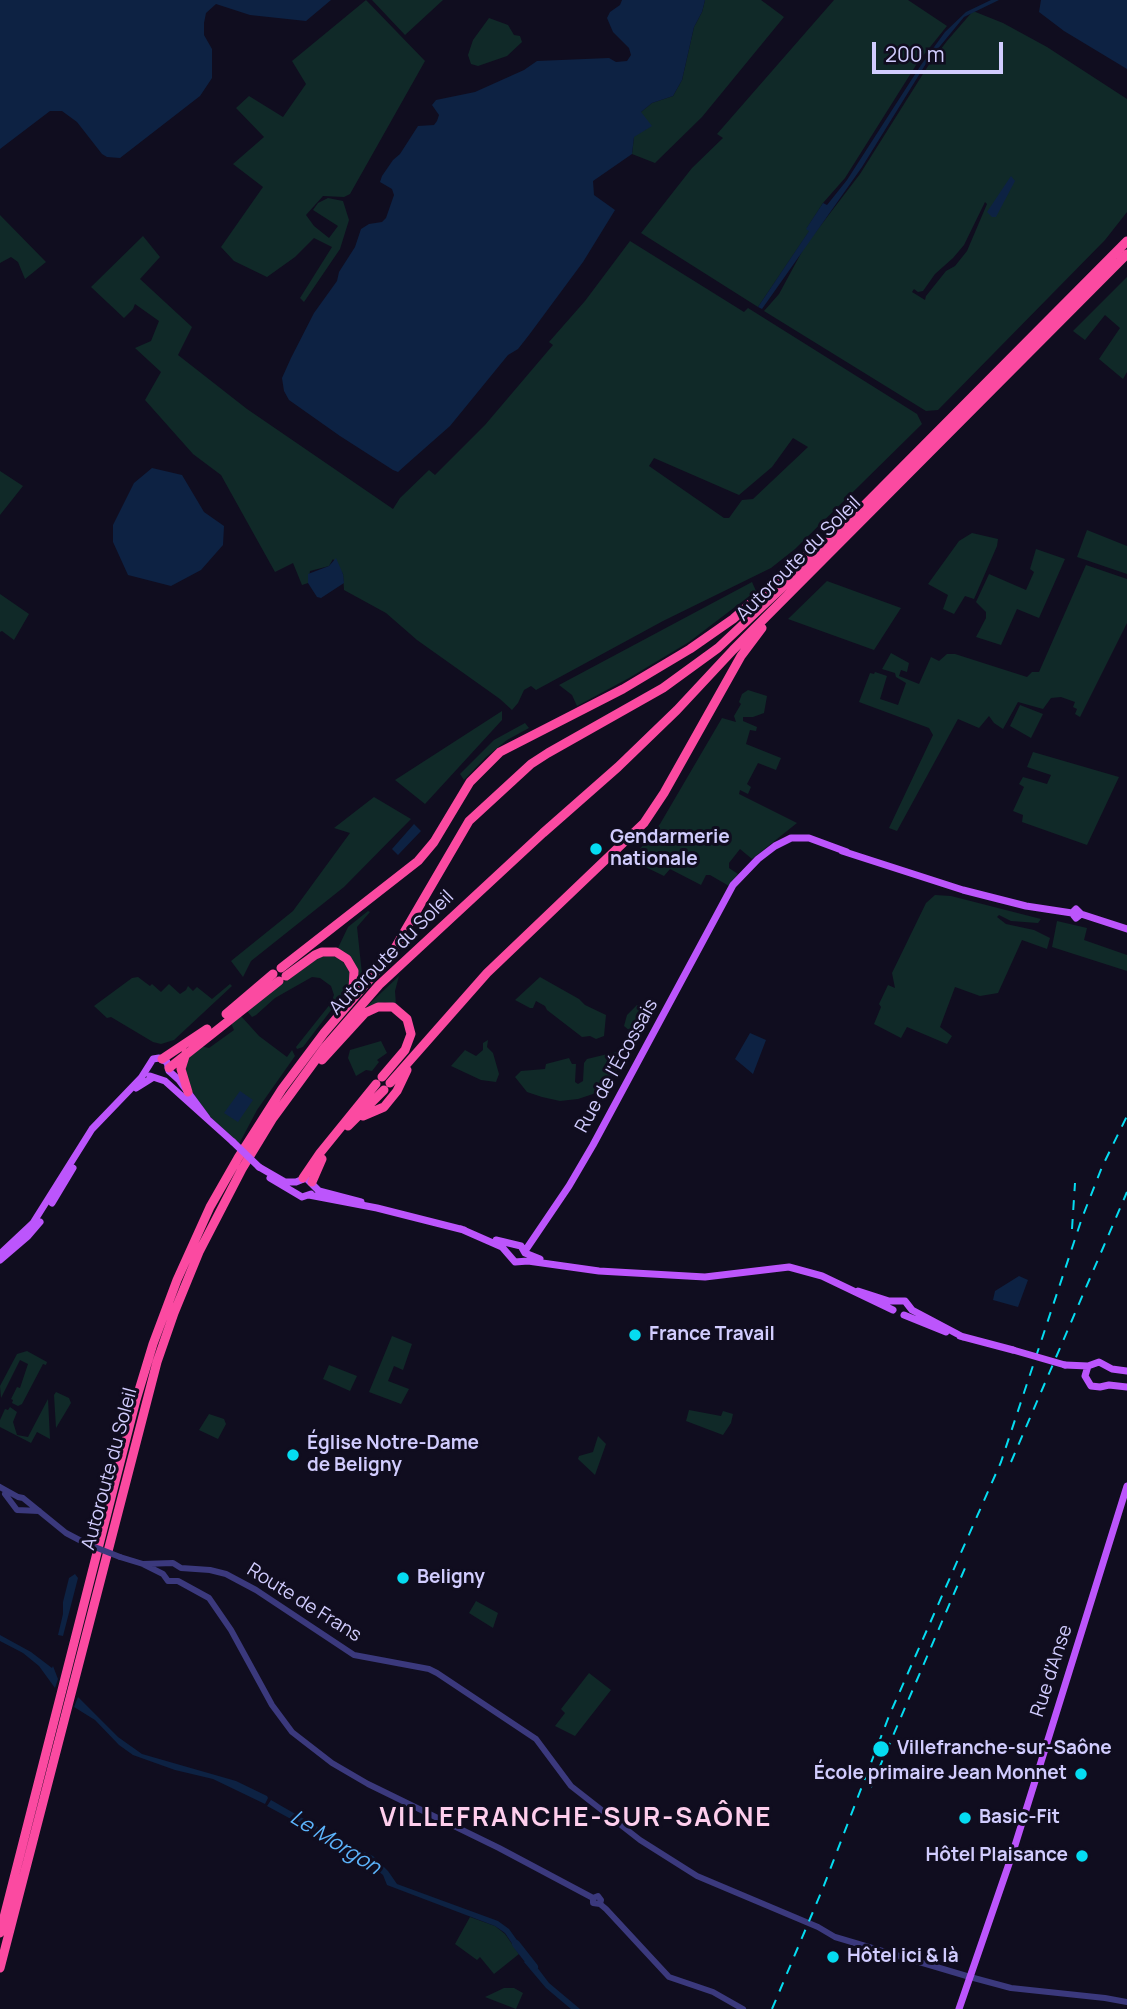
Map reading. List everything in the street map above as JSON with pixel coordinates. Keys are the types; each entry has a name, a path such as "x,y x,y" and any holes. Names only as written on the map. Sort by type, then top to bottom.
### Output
{"highway":[{"name":"Autoroute du Soleil","path":"0,1968 63,1703 65,1679 153,1343 184,1264 224,1182 249,1140 296,1069 392,953 469,821 531,765 663,688 739,629 1127,241"},
{"name":"Autoroute du Soleil","path":"0,1933 63,1703 71,1690 145,1402 162,1346 199,1252 256,1146 304,1075 370,995 543,833 618,767 1127,254"},
{"path":"306,1182 320,1153 383,1084 411,1061 487,973 644,823 664,793 747,646 769,619 878,505"},
{"path":"169,1070 186,1053 418,862 434,842 470,782 500,752 624,689 690,649 733,619 854,514"},
{"path":"162,1059 215,1024 280,975 315,955 329,951 348,960 355,976 351,993 272,1097 224,1182"},
{"path":"256,1146 346,1031 365,1013 385,1006 402,1012 411,1030 405,1050 383,1084 306,1182"},
{"path":"186,1053 181,1069 188,1091"},
{"path":"355,1119 384,1107 395,1094 411,1061"}],"main road":[{"name":"Rue de l'Écossais","path":"525,1252 598,1136 722,905 734,887 760,861 783,845 799,839 963,890 1026,906 1076,914 1127,929"},
{"path":"0,1254 23,1234 43,1209 99,1120 147,1070 150,1061 162,1059 167,1062 169,1070 207,1118"},
{"path":"147,1070 156,1079 170,1085 272,1180 302,1197 309,1195 377,1208"},
{"path":"0,1260 38,1224 107,1116 137,1087 165,1077 169,1070"},
{"path":"259,1167 285,1182 306,1182 322,1192 516,1245 532,1257 581,1268"},
{"path":"296,1193 306,1182"},
{"path":"306,1182 309,1195"},
{"path":"461,1229 502,1247 513,1261 705,1277 789,1267 808,1271 844,1286 898,1315 963,1337 1065,1365 1085,1376"},
{"name":"Rue de l'Écossais","path":"516,1245 533,1237"},
{"path":"509,1254 509,1250 516,1245"},
{"path":"521,1261 525,1252"},
{"path":"844,1286 905,1301 912,1310 963,1337"},
{"path":"893,1310 897,1301"},
{"path":"904,1315 909,1306"},
{"path":"1065,1365 1088,1366 1099,1362 1107,1367 1127,1371"},
{"path":"1088,1366 1085,1376 1088,1384 1093,1387 1127,1387"},
{"path":"1104,1385 1110,1375 1107,1367"},
{"name":"Rue d'Anse","path":"959,2009 1008,1866 1127,1486"}],"street":[{"path":"0,1489 16,1500 17,1510 25,1506 39,1511 71,1537 87,1544 143,1563 176,1564 181,1568 182,1575 178,1581"},
{"path":"16,1500 23,1498 25,1506"},
{"path":"143,1563 163,1574 170,1582 178,1581 209,1598 231,1630 272,1705 292,1732 318,1752 368,1784 499,1848 593,1898 594,1904 600,1904 632,1935 669,1977 713,1992 743,2009"},
{"path":"163,1574 168,1565"},
{"name":"Route de Frans","path":"181,1568 210,1570 236,1578 354,1655 429,1669 536,1740 571,1786 640,1840 697,1876 827,1932 970,1977 1011,1989 1127,2002"}],"green space":[{"path":"366,0 425,61 350,194 344,197 323,196 306,215 314,226 329,238 338,226 313,210 318,203 328,198 343,201 349,220 340,249 304,302 300,298 332,247 314,238 295,257 267,277 234,261 221,247 263,187 233,164 264,137 236,108 249,96 283,117 306,84 292,61"},
{"path":"372,0 443,0 405,35"},
{"path":"705,0 761,0 784,17 702,117 655,163 632,154 641,112 652,103 673,96 682,80 694,27"},
{"path":"834,0 908,0 947,26 918,62 845,178 823,203 807,228 810,230 758,307 641,233 692,168 723,138 717,134"},
{"path":"973,11 1003,23 1047,47 1127,99 1127,212 1105,240 938,410 926,411 764,311 779,294 805,246 860,174 928,66","holes":["985,202 987,204 967,251 955,266 946,271 925,300 912,292 914,289 923,291 935,274 953,258 964,245"]},
{"path":"489,18 508,25 514,35 520,36 522,42 507,56 478,66 471,64 468,55 473,40"},
{"path":"0,215 46,262 25,279 18,262 11,257 0,263"},
{"path":"143,236 160,257 140,279 192,327 178,355 247,409 393,509 400,498 429,470 435,475 485,425 553,345 549,342 585,301 630,241 744,312 748,308 917,414 922,424 795,549 771,568 663,621 536,690 531,686 524,690 512,710 417,640 386,613 344,590 343,574 333,559 329,566 310,571 308,583 302,585 293,563 275,572 221,475 193,454 145,400 161,372 135,348 151,341 159,321 135,304 124,318 91,287","holes":["793,438 808,447 753,499 742,500 729,518 724,518 649,466 654,458 739,495 772,467"]},
{"path":"1127,277 1127,372 1123,379 1099,359 1120,328 1105,315 1085,340 1073,331"},
{"path":"0,471 23,486 0,515"},
{"path":"1087,530 1127,546 1127,574 1077,557"},
{"path":"972,533 998,539 997,546 974,599 965,596 954,614 943,609 948,595 928,584 959,541"},
{"path":"1036,549 1065,559 1039,618 1017,609 1001,645 976,637 986,618 986,612 976,602 989,574 1026,590 1034,572 1030,569"},
{"path":"1086,565 1127,579 1127,623 1080,717 1075,714 1075,702 1061,697 1051,698 1043,709 1018,702 1003,729 989,716 979,728 958,719 897,831 889,828 933,735 929,728 859,702 870,673 887,676 880,699 898,705 906,683 896,677 895,673 882,669 891,653 909,663 907,672 901,670 899,676 919,684 931,657 939,661 947,654 955,654 1027,677 1032,672 1039,672"},
{"path":"827,581 901,608 874,650 788,619"},
{"path":"752,582 756,591 689,642 577,706 572,695 559,685"},
{"path":"0,594 29,614 14,640 0,632"},
{"path":"748,690 767,696 764,713 743,717 743,721 757,727 756,731 750,730 746,744 781,758 776,770 758,763 747,784 751,787 748,794 740,790 739,794 797,823 752,859 740,849 729,863 729,868 738,874 729,886 710,875 706,875 701,885 670,869 664,876 631,860 660,824 722,718 736,722 734,716 741,704 739,702 742,694"},
{"path":"1020,705 1043,714 1031,738 1010,726"},
{"path":"502,711 502,720 425,804 395,780"},
{"path":"525,723 529,728 507,740 464,780 460,774 494,740"},
{"path":"1033,752 1119,777 1087,845 1022,822 1023,815 1013,811 1024,787 1019,784 1023,777 1047,784 1051,775 1027,767"},
{"path":"374,797 411,819 344,887 251,961 243,977 231,961 293,911 350,833 334,828"},
{"path":"935,895 951,896 1041,919 1038,923 1011,921 999,915 997,917 1006,924 1034,930 1050,938 1047,949 1022,940 998,993 980,996 955,987 940,1027 952,1036 947,1044 907,1027 901,1038 874,1024 888,985 895,988 892,973 926,903"},
{"path":"370,912 357,927 362,974 357,982 338,948 348,927"},
{"path":"1057,921 1087,928 1084,940 1127,955 1127,971 1052,947"},
{"path":"323,956 337,957 343,962 350,972 351,984 303,1047 297,1049 331,1003 334,995 331,986 320,978 312,977 275,998 252,1017 246,1010 309,963"},
{"path":"399,976 395,991 396,1005 385,1002 366,1007"},
{"path":"138,977 161,992 169,984 180,994 188,986 193,991 197,987 212,999 230,984 232,986 174,1040 161,1044 111,1017 107,1018 94,1006 132,978"},
{"path":"540,977 606,1015 604,1036 596,1039 590,1036 582,1037 536,1001 533,1008 530,1008 515,1000"},
{"path":"637,1005 651,1010 636,1036 624,1026 627,1015"},
{"path":"240,1015 259,1036 287,1057 292,1050 295,1056 257,1110 239,1144 207,1114 187,1084 184,1064 199,1046 209,1048 234,1030 230,1021"},
{"path":"488,1040 487,1047 493,1053 499,1074 496,1082 481,1080 451,1066 465,1050 476,1056 483,1050 483,1043"},
{"path":"381,1041 387,1053 377,1060 379,1062 372,1071 366,1070 356,1076 348,1058 350,1050"},
{"path":"620,1051 614,1061 621,1067 593,1094 578,1099 560,1101 527,1092 515,1077 521,1071 545,1069 546,1064 569,1058 572,1064 576,1064 575,1082 578,1084 583,1081 584,1063 587,1059"},
{"path":"392,1336 412,1344 403,1370 394,1366 388,1381 409,1389 401,1404 369,1392"},
{"path":"27,1351 47,1362 46,1365 43,1364 22,1404 18,1406 12,1403 11,1399 17,1387 20,1388 28,1364 20,1360 1,1398 0,1386 17,1354"},
{"path":"329,1365 357,1376 350,1391 323,1379"},
{"path":"56,1392 69,1398 71,1403 56,1428 54,1395"},
{"path":"48,1399 50,1439 37,1432 31,1443 0,1427 5,1409 10,1407 17,1412 13,1422 17,1435 28,1437"},
{"path":"689,1410 721,1416 723,1411 733,1414 723,1435 686,1421"},
{"path":"209,1414 224,1419 226,1424 218,1439 199,1430"},
{"path":"598,1436 606,1444 595,1475 578,1459 579,1456 593,1452"},
{"path":"476,1601 498,1613 493,1628 469,1613"},
{"path":"589,1673 611,1690 575,1736 555,1726 565,1713 561,1709"},
{"path":"470,1917 495,1926 505,1934 519,1954 494,1974 480,1957 477,1960 455,1944"},
{"path":"504,1988 514,1988 523,1993 516,2009 485,1997"}],"water":[{"path":"0,0 331,0 306,21 250,15 216,4 206,13 204,23 204,35 212,49 212,78 200,96 120,158 102,154 77,122 62,111 50,111 0,149"},
{"path":"622,0 705,0 694,27 682,80 673,96 652,103 641,112 652,126 634,137 632,154 593,181 594,195 615,210 583,262 529,335 518,349 508,355 450,426 398,472 393,470 289,400 282,378 291,358 314,313 337,281 361,229 386,218 394,195 392,189 380,182 382,176 418,126 434,125 437,121 439,115 432,105 436,100 475,92 524,70 537,61 609,58 616,62 627,61 631,55 629,48 613,32 607,18"},
{"path":"991,0 999,0 964,17 927,62 862,167 762,309 758,307 809,231 806,229 823,203 827,205 847,180 945,32 966,12"},
{"path":"1041,0 1127,0 1127,69 1064,31 1039,12"},
{"path":"1011,176 1015,181 996,217 992,217 987,212"},
{"path":"152,468 182,475 204,512 224,526 223,545 201,570 171,586 128,575 113,542 113,525 134,483"},
{"path":"336,558 344,583 321,598 317,597 308,583 308,574 329,566"},
{"path":"414,824 421,831 398,855 392,849"},
{"path":"750,1033 766,1040 753,1074 735,1059"},
{"path":"240,1091 253,1100 238,1122 224,1113"},
{"path":"1019,1276 1028,1280 1018,1307 993,1300 995,1291"},
{"path":"75,1574 78,1578 63,1636 58,1635 69,1578"},
{"path":"0,1635 31,1652 52,1668 53,1666 58,1679 55,1688 39,1666 23,1653 0,1641"},
{"path":"78,1697 118,1737 142,1754 236,1781 267,1796 265,1804 213,1779 175,1770 133,1755 119,1745 95,1720 74,1707"},
{"path":"271,1800 325,1831 320,1839 313,1831 267,1806"},
{"path":"333,1837 373,1856 397,1884 498,1921 509,1929 524,1950 519,1954 505,1933 495,1926 387,1885 383,1875 368,1863 329,1843"},
{"path":"530,1958 549,1983 580,2009 571,2009 546,1988 524,1962"}],"waterway":[{"name":"Le Morgon","path":"516,1944 534,1967"}],"railway":[{"path":"772,2009 823,1888 889,1716 1001,1462 1082,1218 1102,1167 1127,1116"},
{"path":"1072,1229 1075,1183"},
{"path":"1011,1462 1127,1192"},
{"path":"871,1787 965,1568"}],"place":[{"name":"Gendarmerie nationale","path":"596,849"},
{"name":"France Travail","path":"635,1335"},
{"name":"Église Notre-Dame de Beligny","path":"293,1455"},
{"name":"Beligny","path":"403,1578"},
{"name":"Villefranche-sur-Saône","path":"881,1749"},
{"name":"École primaire Jean Monnet","path":"1081,1774"},
{"name":"Basic-Fit","path":"965,1818"},
{"name":"Hôtel Plaisance","path":"1082,1856"},
{"name":"Hôtel ici & là","path":"833,1957"}],"district":[{"name":"VILLEFRANCHE-SUR-SAÔNE","path":"576,1819"}]}
